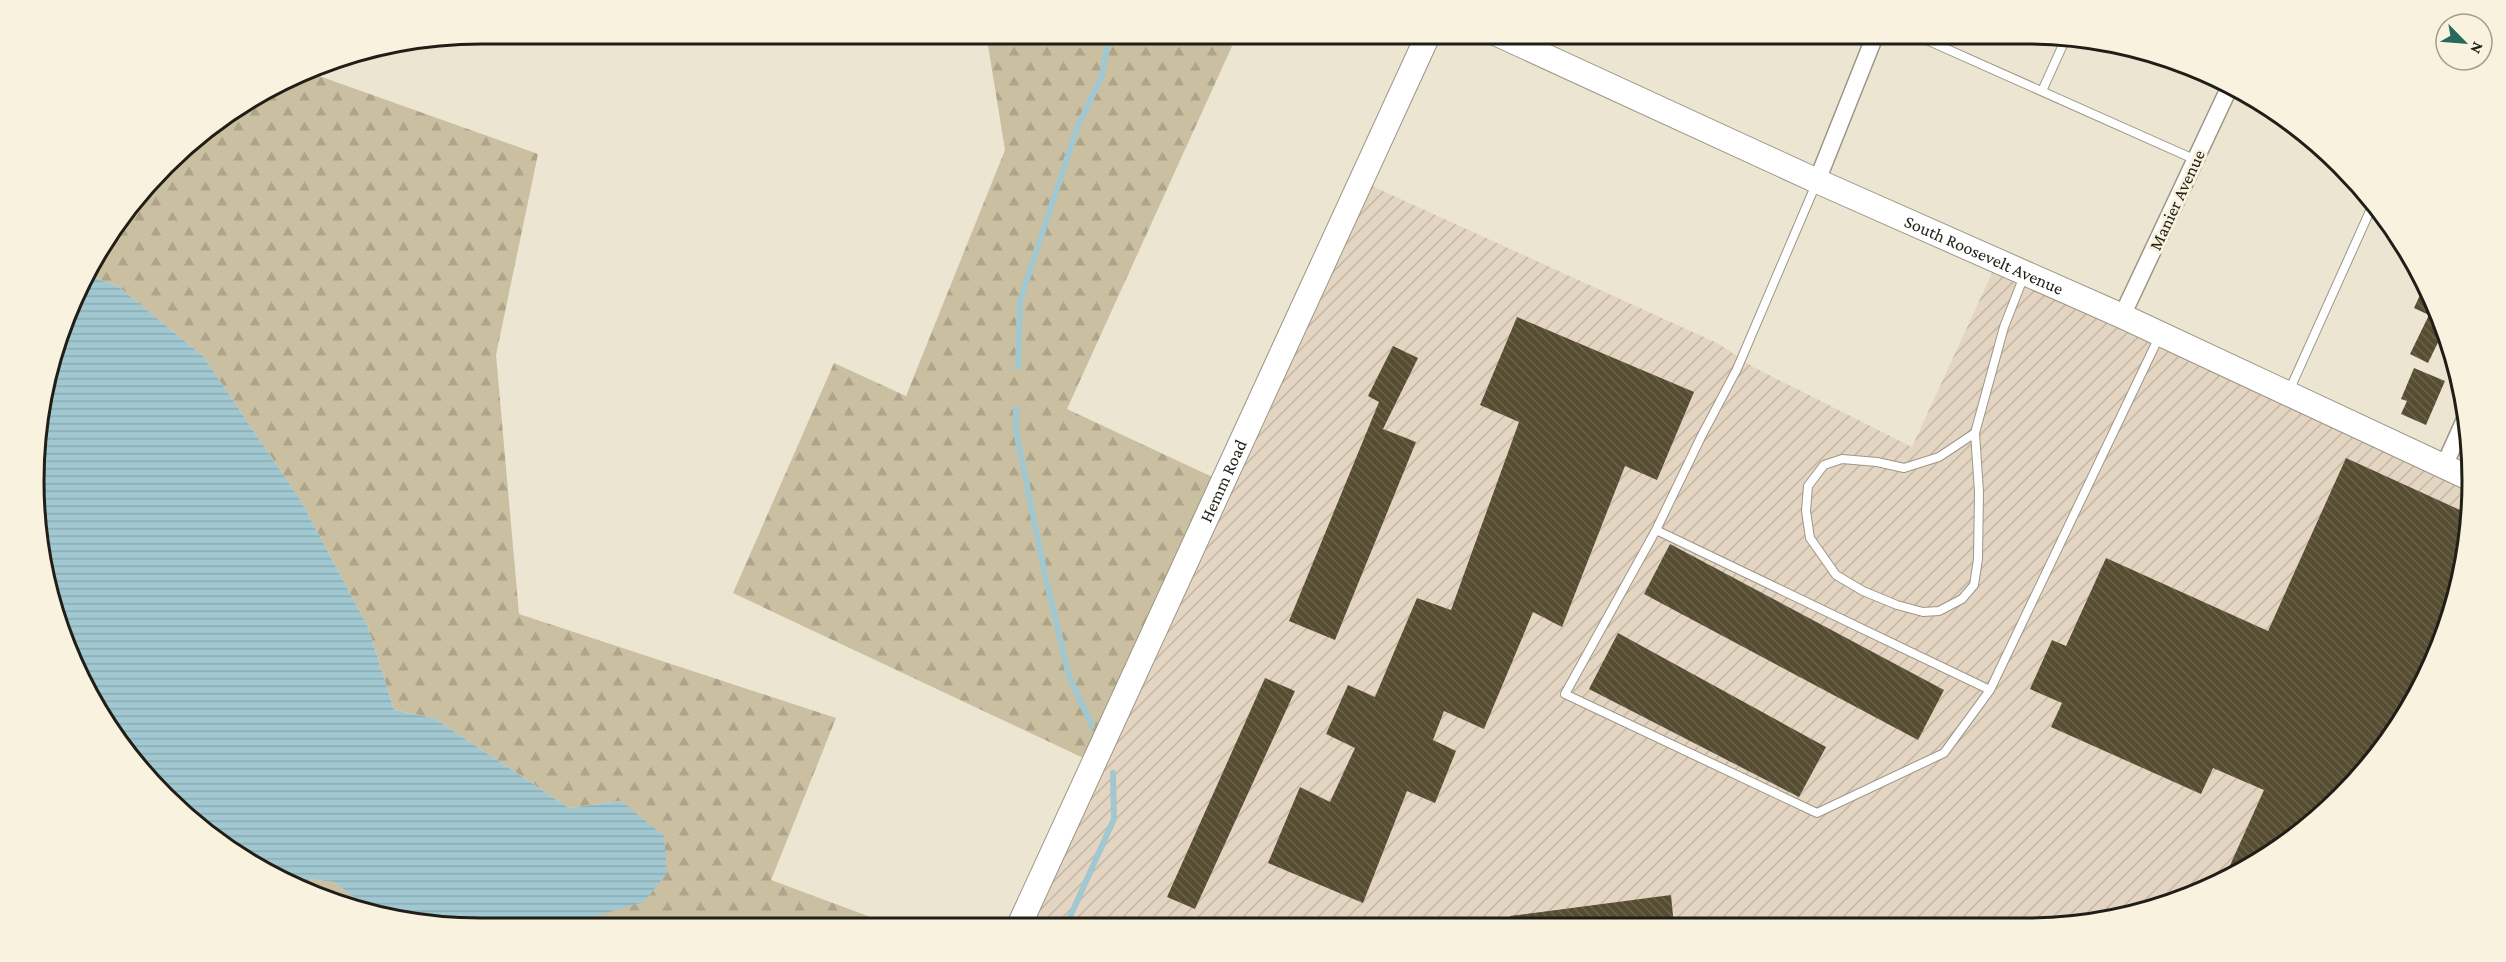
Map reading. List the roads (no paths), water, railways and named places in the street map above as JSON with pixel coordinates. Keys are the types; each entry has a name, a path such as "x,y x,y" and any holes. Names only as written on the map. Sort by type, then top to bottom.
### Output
{"street":[{"name":"Hemm Road","path":"1023,918 1424,44"},
{"name":"South Roosevelt Avenue","path":"1519,44 1817,181 2160,333 2462,474"},
{"path":"1817,181 1872,44"},
{"name":"Manier Avenue","path":"2122,316 2227,93"},
{"path":"2444,466 2460,431"}],"lane":[{"path":"1935,44 2196,160"},
{"path":"2042,92 2063,45"},
{"path":"1817,181 1737,369 1656,530 1565,694 1817,813 1944,753 1990,690 2160,333"},
{"path":"2288,393 2370,212"},
{"path":"1974,433 1939,457 1904,468 1877,462 1842,459 1824,465 1808,486 1806,511 1810,538 1836,575 1863,591 1897,605 1923,612 1939,611 1962,599 1974,585 1978,559 1979,492 1974,433 2004,327 2025,273"},
{"path":"1656,530 1990,690"}],"water":[{"path":"94,277 119,287 203,356 301,501 368,627 394,710 434,718 569,808 621,801 664,836 667,873 644,902 589,918 452,918 424,915 359,901 334,882 299,878 287,873 238,845 193,810 152,769 117,724 102,700 77,648 58,594 47,538 44,510 44,452 58,368 77,314"}],"waterway":[{"path":"1018,367 1020,301 1077,128 1102,76 1107,44"},
{"path":"1016,408 1016,431 1045,575 1069,676 1092,726"},
{"path":"1069,918 1114,819 1113,773"}]}
